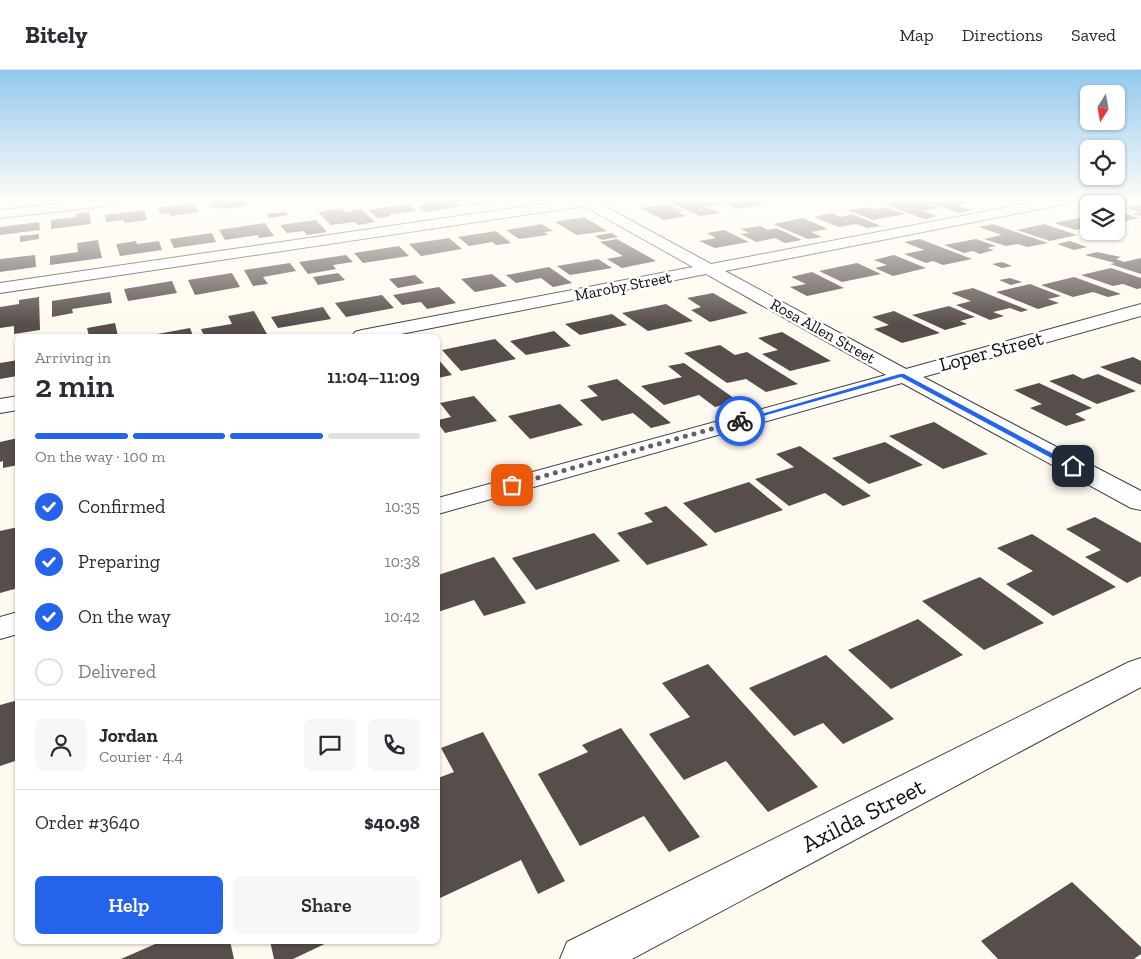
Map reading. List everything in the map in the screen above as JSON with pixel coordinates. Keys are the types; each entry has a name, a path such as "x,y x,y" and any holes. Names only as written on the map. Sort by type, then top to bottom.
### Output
{"street":[{"path":"0,288 307,242"},
{"name":"Rosa Allen Street","path":"662,242 902,375 1141,502"},
{"name":"Maroby Street","path":"372,334 846,242"},
{"name":"Loper Street","path":"440,505 902,375 1141,310"},
{"path":"0,406 15,404"},
{"path":"0,628 15,625"},
{"name":"Axilda Street","path":"584,959 1141,671"}],"building":[{"path":"99,242 102,258 50,265 50,256 78,252 77,243"},
{"path":"159,242 162,250 120,256 116,244"},
{"path":"172,242 213,242 174,248"},
{"path":"454,242 462,249 421,256 409,244"},
{"path":"465,242 489,242 469,246"},
{"path":"493,242 511,243 496,245"},
{"path":"601,242 623,242 656,261 622,268 607,259 623,256"},
{"path":"702,242 746,242 715,248"},
{"path":"905,242 929,242 972,259 943,265 933,261 926,263 904,254 924,250"},
{"path":"957,242 986,242 996,246 987,248 994,250 980,254 973,251 964,253 944,245"},
{"path":"995,242 1048,243 1027,247 1018,244 1006,246"},
{"path":"1074,242 1087,247 1074,250 1057,244"},
{"path":"399,246 409,256 363,263 354,253"},
{"path":"1097,252 1121,257 1116,259 1124,262 1141,258 1141,274 1110,264 1115,263 1085,255"},
{"path":"35,255 36,267 0,272 0,259"},
{"path":"346,255 353,262 333,265 336,269 308,274 299,262"},
{"path":"894,255 926,268 893,276 875,268 887,265 874,260"},
{"path":"598,259 612,268 570,275 557,266"},
{"path":"1002,262 1012,266 1002,268 992,264"},
{"path":"290,263 296,271 263,277 268,284 253,286 244,270"},
{"path":"857,263 881,274 842,282 819,271"},
{"path":"549,267 572,283 553,287 541,278 516,283 506,275"},
{"path":"1111,268 1141,278 1141,288 1137,289 1123,284 1113,286 1081,275"},
{"path":"812,272 844,288 807,296 790,287 806,284 791,277"},
{"path":"232,273 240,287 195,295 188,280"},
{"path":"338,273 345,280 318,285 313,277"},
{"path":"492,274 507,286 475,292 461,279"},
{"path":"415,275 424,283 398,288 389,279"},
{"path":"1074,277 1121,294 1108,297 1093,292 1073,297 1041,285"},
{"path":"1010,278 1022,282 1011,285 999,280"},
{"path":"172,281 177,293 128,301 124,289"},
{"path":"1030,284 1061,296 1048,299 1059,303 1038,309 996,292"},
{"path":"439,287 456,303 427,309 421,302 402,305 393,295"},
{"path":"973,288 1028,310 1021,312 1010,308 993,312 1004,316 990,320 956,305 971,301 951,293"},
{"path":"110,292 112,303 72,309 73,313 52,317 52,301"},
{"path":"713,293 748,313 710,322 691,310 701,307 687,298"},
{"path":"382,295 394,308 346,317 335,303"},
{"path":"39,297 40,330 14,334 14,326 0,328 0,307 19,304 19,300"},
{"path":"666,304 693,321 648,331 622,313"},
{"path":"949,306 975,317 960,321 967,324 945,330 912,315"},
{"path":"323,307 331,319 278,328 271,317"},
{"path":"254,311 267,334 203,334 201,329 232,324 228,316"},
{"path":"894,311 940,333 902,343 874,329 889,325 872,317"},
{"path":"612,314 627,325 580,335 565,324"},
{"path":"115,323 118,334 88,334 87,328"},
{"path":"190,328 192,334 157,334"},
{"path":"554,331 571,346 526,355 510,341"},
{"path":"782,332 831,361 790,371 762,354 778,350 758,338"},
{"path":"495,339 516,359 461,371 442,350"},
{"path":"720,345 735,355 747,352 798,384 766,392 746,379 727,383 684,353"},
{"path":"1133,357 1141,361 1141,385 1100,367"},
{"path":"15,360 15,376 0,379 0,363"},
{"path":"440,361 452,375 440,378"},
{"path":"684,363 738,401 715,407 699,395 664,405 641,386 682,377 668,366"},
{"path":"1073,374 1083,379 1098,374 1136,391 1097,404 1049,381"},
{"path":"617,379 671,423 651,428 633,413 602,421 580,400 598,396 587,386"},
{"path":"1039,383 1092,408 1075,414 1086,420 1066,426 1030,408 1042,404 1014,390"},
{"path":"474,396 497,421 445,433 440,426 440,420 451,417 440,403"},
{"path":"560,404 583,425 530,439 508,416"},
{"path":"934,422 988,454 943,469 889,436"},
{"path":"15,439 15,466 3,468 3,461 0,462 0,442"},
{"path":"885,442 923,465 869,484 832,458"},
{"path":"800,446 871,496 843,506 825,493 789,506 755,479 794,467 776,454"},
{"path":"749,482 783,510 715,533 683,503"},
{"path":"666,506 708,545 647,565 617,533 653,522 644,513"},
{"path":"1095,517 1141,543 1141,576 1127,583 1085,557 1101,550 1066,529"},
{"path":"15,528 15,589 0,593 0,531"},
{"path":"594,533 620,561 536,590 512,558"},
{"path":"1032,534 1116,587 1053,616 1006,584 1033,571 997,548"},
{"path":"494,557 526,603 484,616 474,600 440,611 440,574"},
{"path":"980,577 1044,623 984,650 922,601"},
{"path":"918,619 963,655 891,689 848,650"},
{"path":"826,655 894,719 843,744 823,723 794,736 749,688"},
{"path":"708,664 818,787 768,812 726,761 684,780 649,734 690,717 662,683"},
{"path":"15,701 15,761 0,766 0,705"},
{"path":"621,728 700,837 669,852 644,816 580,846 538,774 588,752 582,745"},
{"path":"483,732 565,881 538,894 521,860 440,898 440,777 454,772 441,748"},
{"path":"1072,882 1141,947 1141,954 1134,959 998,959 981,941"},
{"path":"155,944 231,944 234,959 121,959"},
{"path":"271,944 325,944 293,959 274,959"}],"way so far":[{"path":"512,485 740,421"}],"route":[{"path":"740,421 902,375 1073,466"}]}
